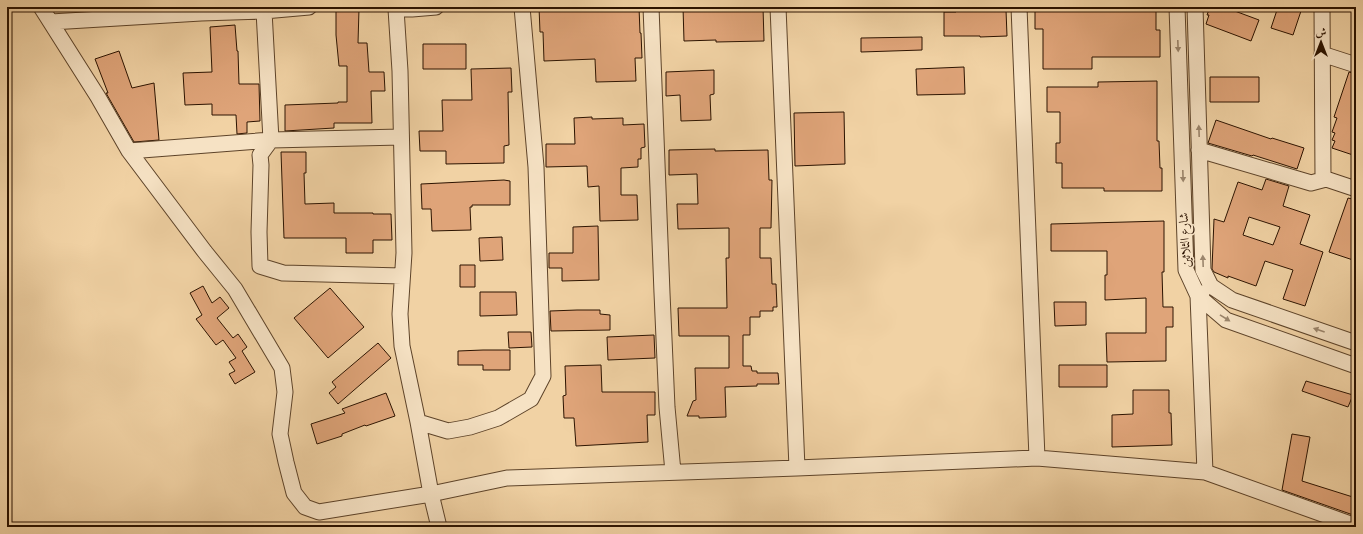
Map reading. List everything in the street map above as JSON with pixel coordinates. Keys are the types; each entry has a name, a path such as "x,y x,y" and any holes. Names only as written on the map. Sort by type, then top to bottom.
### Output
{"street":[{"path":"42,7 129,150 205,252 235,289 282,368 285,392 280,434 294,493 305,507 319,512 431,494 507,478 1037,458 1205,472 1356,526"},
{"path":"51,22 201,13 264,11 309,7"},
{"path":"436,7 412,9 396,8 400,71 404,253 400,314 402,346 431,494 439,527"},
{"path":"418,422 448,431 470,427 498,418 531,399 543,376 536,167 522,7"},
{"path":"651,7 667,407 673,472"},
{"path":"778,7 797,468"},
{"path":"1019,7 1037,458"},
{"name":"شارع الثلاثين","path":"1177,7 1186,270 1198,296 1226,320 1356,366"},
{"name":"شارع الثلاثين","path":"1195,7 1203,270 1211,286"},
{"path":"1322,7 1323,178 1356,189"},
{"path":"264,11 271,140 260,156 260,266 283,273 402,276"},
{"path":"1322,54 1356,65"},
{"path":"129,150 271,140 401,137"},
{"path":"1199,150 1311,183 1326,179"},
{"path":"1205,472 1198,296 1211,286 1232,300 1356,343"}],"building":[{"path":"539,7 639,7 642,58 635,58 636,81 596,82 595,59 544,61 543,32 540,32"},
{"path":"683,7 763,7 764,41 684,41"},
{"path":"1035,7 1156,7 1156,30 1160,30 1160,57 1092,57 1092,69 1043,69 1043,29 1035,29"},
{"path":"1210,7 1224,7 1259,20 1251,41 1206,24"},
{"path":"1278,7 1300,7 1299,10 1301,11 1293,35 1271,28"},
{"path":"336,9 359,9 358,43 367,43 369,72 384,72 385,91 371,91 372,123 334,123 334,128 285,131 285,105 347,102 347,66 339,66 336,35"},
{"path":"956,9 971,9 971,11 1006,10 1007,36 944,36 944,12 956,12"},
{"path":"235,25 238,51 239,84 259,84 260,121 247,122 247,133 237,134 236,115 212,115 212,104 185,105 183,73 212,72 210,27"},
{"path":"922,37 922,50 861,52 861,38"},
{"path":"423,44 466,44 466,69 423,69"},
{"path":"119,51 132,88 154,83 159,140 134,142 106,93 108,93 95,59"},
{"path":"964,67 965,94 917,95 916,69"},
{"path":"511,68 512,92 508,92 509,145 504,146 504,163 446,164 446,151 420,151 419,131 443,131 442,100 472,100 471,69"},
{"path":"714,70 714,94 710,95 711,120 681,121 680,95 666,96 666,72"},
{"path":"1349,72 1356,74 1356,146 1353,155 1332,148 1335,141 1332,140 1335,133 1332,132 1337,118 1334,117"},
{"path":"1210,77 1259,77 1259,102 1210,102"},
{"path":"1157,81 1157,141 1159,141 1160,168 1162,168 1162,191 1104,191 1104,188 1062,188 1062,163 1056,163 1056,143 1060,143 1060,112 1047,112 1047,87 1098,87 1098,82"},
{"path":"844,112 845,164 795,166 794,113"},
{"path":"592,117 592,119 623,118 623,125 644,124 645,147 641,148 641,159 638,159 638,167 621,168 621,195 637,195 638,220 600,221 599,186 588,187 587,166 546,167 546,144 575,144 574,118"},
{"path":"1216,120 1271,139 1272,138 1304,148 1297,169 1208,143"},
{"path":"715,149 715,151 768,150 769,180 772,180 771,228 760,228 760,258 771,258 772,284 776,284 777,307 773,307 773,311 760,311 760,317 750,317 750,335 743,335 743,366 751,366 752,371 757,371 757,373 778,373 779,384 757,384 757,386 725,387 726,417 699,418 699,416 687,416 693,401 696,400 695,368 729,368 729,336 679,336 678,308 727,308 726,258 729,258 729,228 678,229 677,204 698,204 697,174 669,175 669,150"},
{"path":"281,152 306,152 306,173 304,173 305,204 334,203 334,213 391,214 392,240 373,240 373,253 346,253 346,238 284,238"},
{"path":"1266,179 1289,186 1283,206 1310,215 1300,244 1323,252 1305,306 1283,299 1293,270 1265,261 1256,286 1228,276 1228,278 1214,272 1212,269 1214,219 1224,222 1238,182 1262,190","holes":["1249,217 1280,227 1273,245 1243,235"]},
{"path":"504,180 510,181 510,205 472,205 472,207 470,207 471,230 432,231 431,209 422,209 421,184"},
{"path":"1348,198 1356,200 1356,253 1353,260 1329,252"},
{"path":"1164,221 1164,272 1162,272 1163,307 1173,307 1173,327 1166,327 1166,361 1107,362 1106,333 1146,333 1146,298 1105,300 1107,251 1051,251 1051,224"},
{"path":"598,226 599,280 562,281 562,268 549,268 549,253 573,253 573,227"},
{"path":"502,237 503,260 480,261 479,238"},
{"path":"460,265 475,265 475,287 460,287"},
{"path":"203,286 212,303 220,297 229,308 217,318 233,338 238,334 247,347 242,351 255,372 235,384 229,374 235,371 229,362 236,358 223,340 216,345 196,319 202,315 190,293"},
{"path":"330,288 364,327 328,358 294,318"},
{"path":"480,292 516,292 517,315 480,316"},
{"path":"1054,302 1086,302 1086,325 1055,326"},
{"path":"600,310 600,314 610,315 610,330 551,331 550,311"},
{"path":"508,332 531,332 532,347 509,348"},
{"path":"654,335 655,358 608,360 607,337"},
{"path":"378,343 391,358 338,404 329,393 336,387 332,382"},
{"path":"510,350 510,370 483,370 483,365 458,365 458,351"},
{"path":"601,365 602,392 655,392 655,415 647,415 648,442 576,446 574,418 564,418 563,396 566,395 565,366"},
{"path":"1059,365 1107,365 1107,387 1059,387"},
{"path":"1306,381 1353,395 1348,407 1302,391"},
{"path":"1133,390 1169,390 1169,413 1171,413 1172,445 1112,447 1112,415 1133,414"},
{"path":"386,393 395,416 366,426 365,425 342,434 342,436 317,444 311,424 345,413 342,409"},
{"path":"1292,434 1310,437 1302,481 1356,498 1356,516 1282,490"}]}
